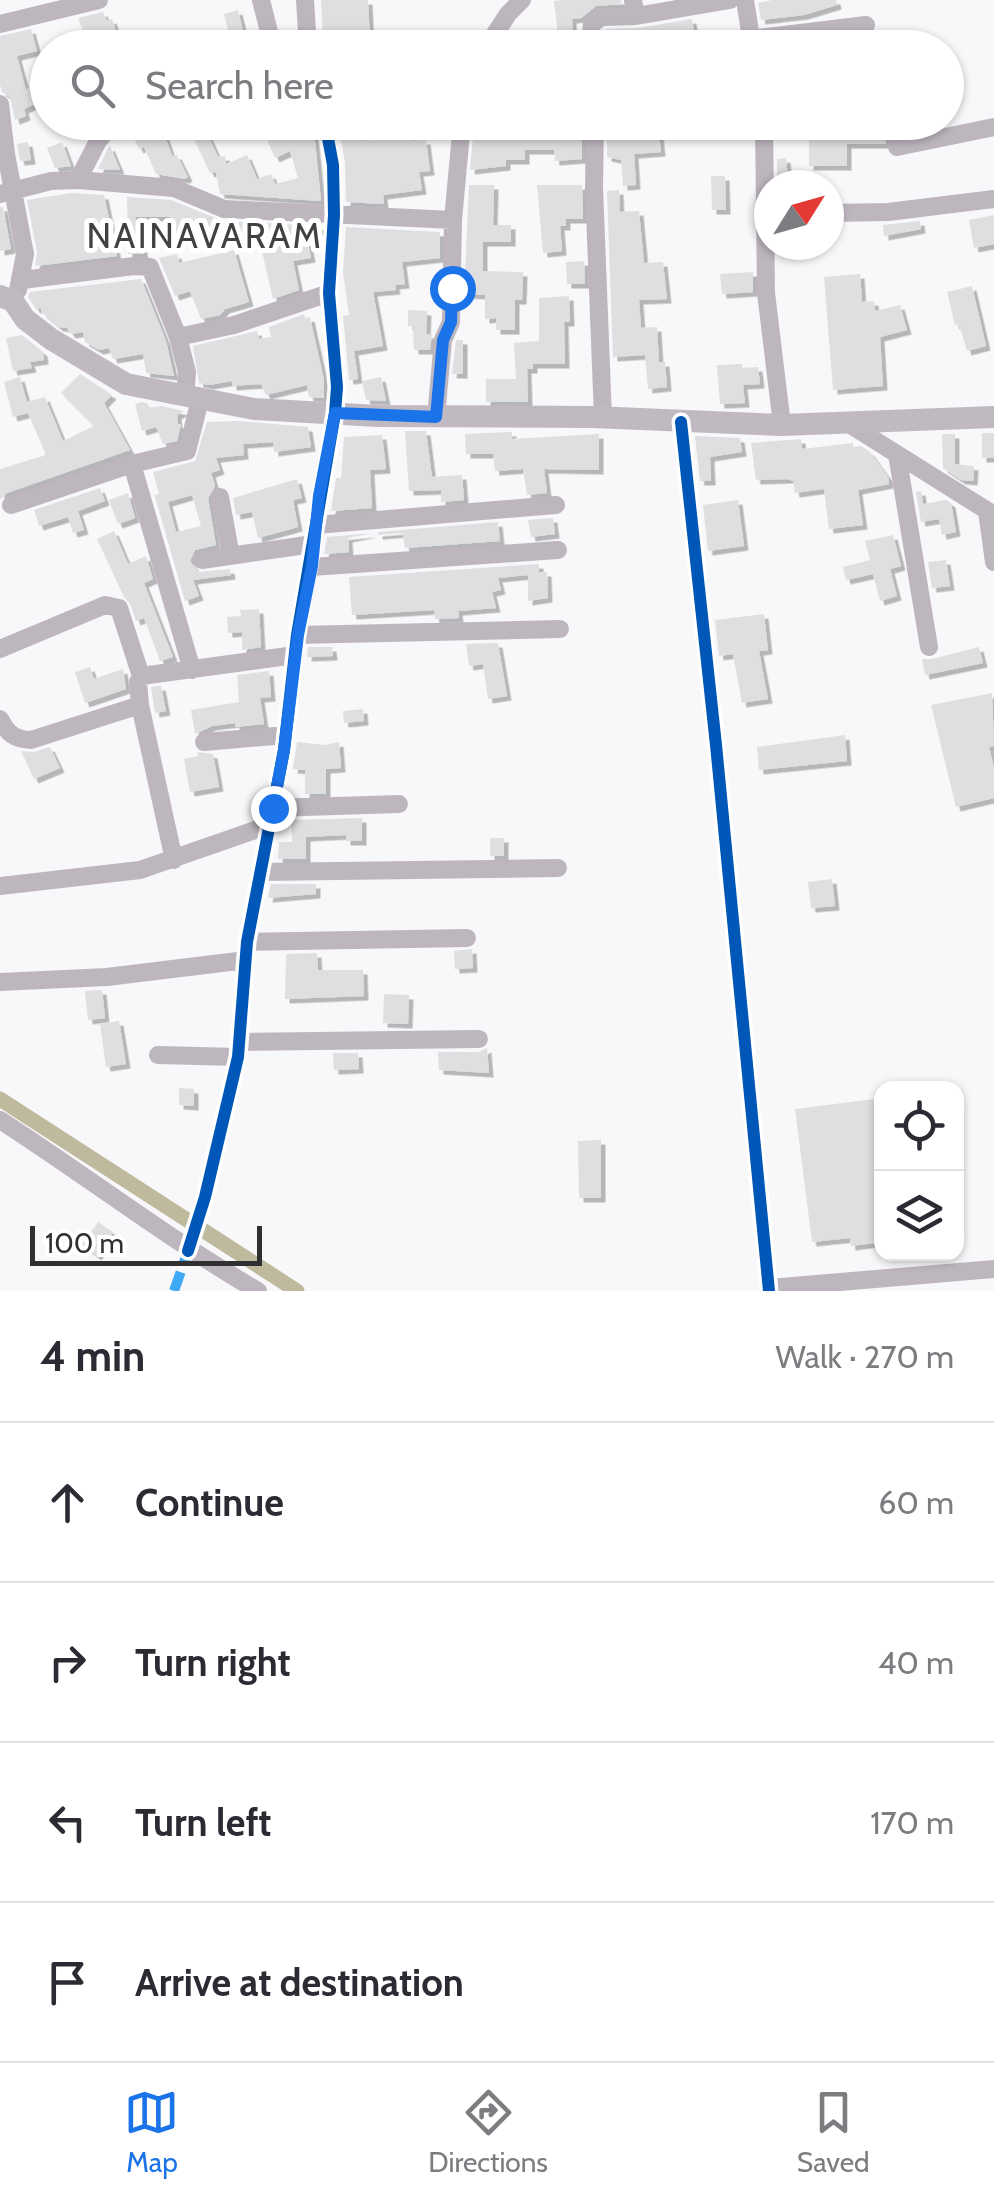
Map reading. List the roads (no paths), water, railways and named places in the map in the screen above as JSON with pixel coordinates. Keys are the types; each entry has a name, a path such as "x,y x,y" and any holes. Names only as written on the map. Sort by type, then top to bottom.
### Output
{"main road":[{"path":"12,292 25,319 126,384 254,409 782,424 994,418"}],"street":[{"path":"0,24 99,0"},
{"path":"261,0 268,30"},
{"path":"305,0 307,30"},
{"path":"498,30 522,0"},
{"path":"592,30 592,24 602,17 634,8 730,0"},
{"path":"745,0 755,30"},
{"path":"837,30 866,26"},
{"path":"0,104 7,192 26,254 12,292"},
{"path":"964,133 994,127"},
{"path":"78,180 83,164 101,140"},
{"path":"190,1245 239,1050 246,951 286,735 298,635 335,413 338,387 329,294 333,165 328,140"},
{"path":"436,417 443,340 451,322 453,220 460,140"},
{"path":"594,140 603,418"},
{"path":"765,140 766,170"},
{"path":"897,147 931,140"},
{"path":"7,192 50,181 78,180 174,188 224,210 453,220"},
{"path":"844,213 888,212 994,199"},
{"path":"766,260 766,294 782,424"},
{"path":"12,292 150,267 178,337 193,398 187,451 132,464 12,505"},
{"path":"178,337 329,294"},
{"path":"681,422 769,1289 994,1269"},
{"path":"849,424 990,513 994,562"},
{"path":"897,454 929,646"},
{"path":"132,464 192,670"},
{"path":"220,496 231,556"},
{"path":"202,560 314,534 556,505"},
{"path":"312,566 558,550"},
{"path":"0,649 106,605 118,608 141,676 140,704 174,860"},
{"path":"298,635 560,629"},
{"path":"141,676 295,655"},
{"path":"0,719 6,732 16,739 30,740 140,704"},
{"path":"204,742 286,735"},
{"path":"0,886 140,870 174,860 271,816 398,804"},
{"path":"261,872 558,868"},
{"path":"0,982 107,978 246,951 466,938"},
{"path":"158,1055 479,1039"},
{"path":"0,1120 258,1291"}],"waterway":[{"path":"0,1099 297,1291"}],"district":[{"name":"NAINAVARAM","path":"205,235"}]}
